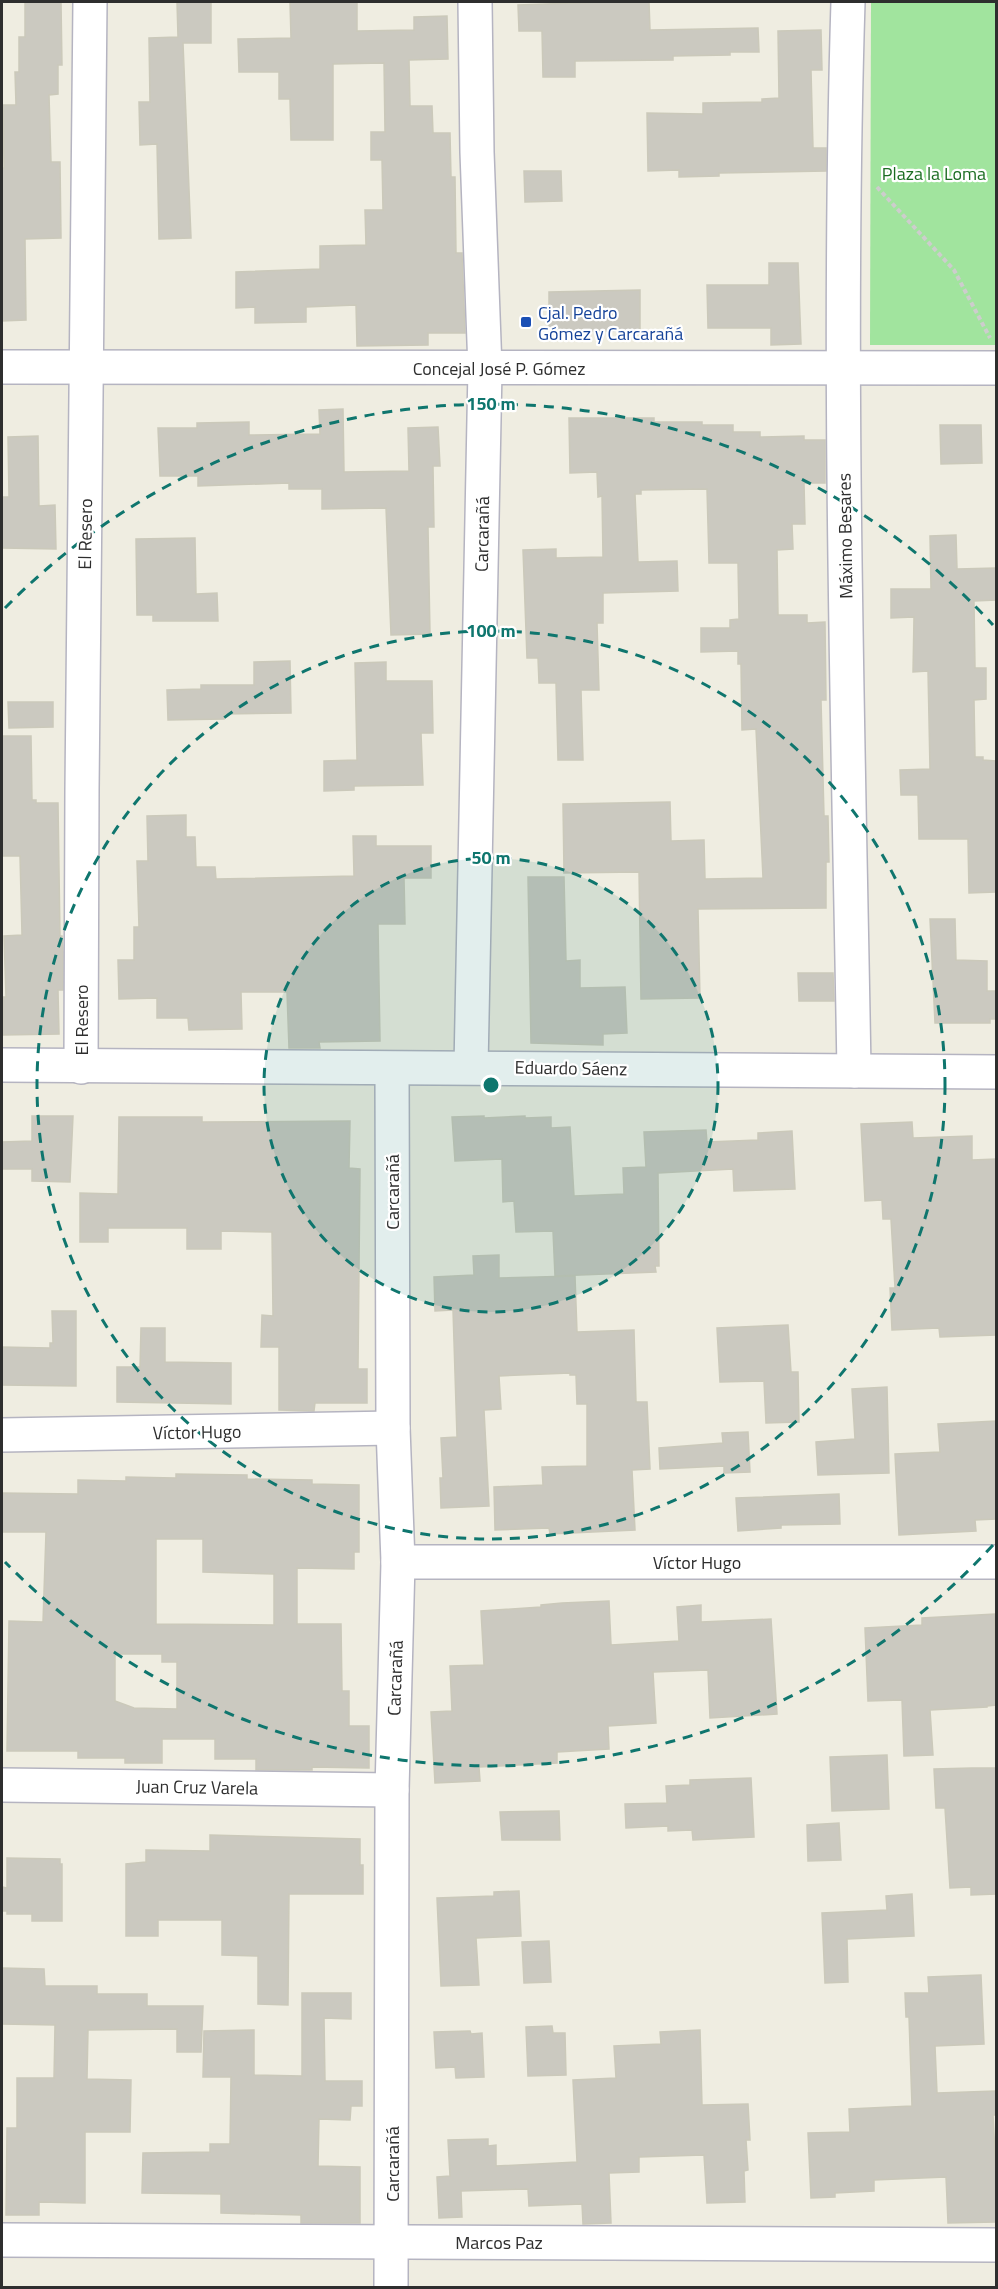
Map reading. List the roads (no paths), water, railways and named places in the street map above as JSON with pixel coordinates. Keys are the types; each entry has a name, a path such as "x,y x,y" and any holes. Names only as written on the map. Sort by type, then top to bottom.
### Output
{"street":[{"name":"El Resero","path":"81,1067 90,2"},
{"name":"Carcarañá","path":"471,1067 485,369 477,152 475,2"},
{"name":"Máximo Besares","path":"848,2 843,150 842,367 854,1071"},
{"name":"Concejal José P. Gómez","path":"2,367 485,369 842,367 994,353"},
{"name":"Eduardo Sáenz","path":"2,1065 996,1072"},
{"name":"Carcarañá","path":"391,2288 392,1790 398,1562 393,1428 392,1068"},
{"name":"Víctor Hugo","path":"2,1435 393,1428"},
{"name":"Víctor Hugo","path":"398,1562 996,1562"},
{"name":"Juan Cruz Varela","path":"2,1785 392,1790"},
{"name":"Marcos Paz","path":"2,2240 996,2245"}],"place":[{"name":"Cjal. Pedro Gómez y Carcarañá","path":"526,322"}],"park label":[{"name":"Plaza la Loma","path":"934,173"}]}
